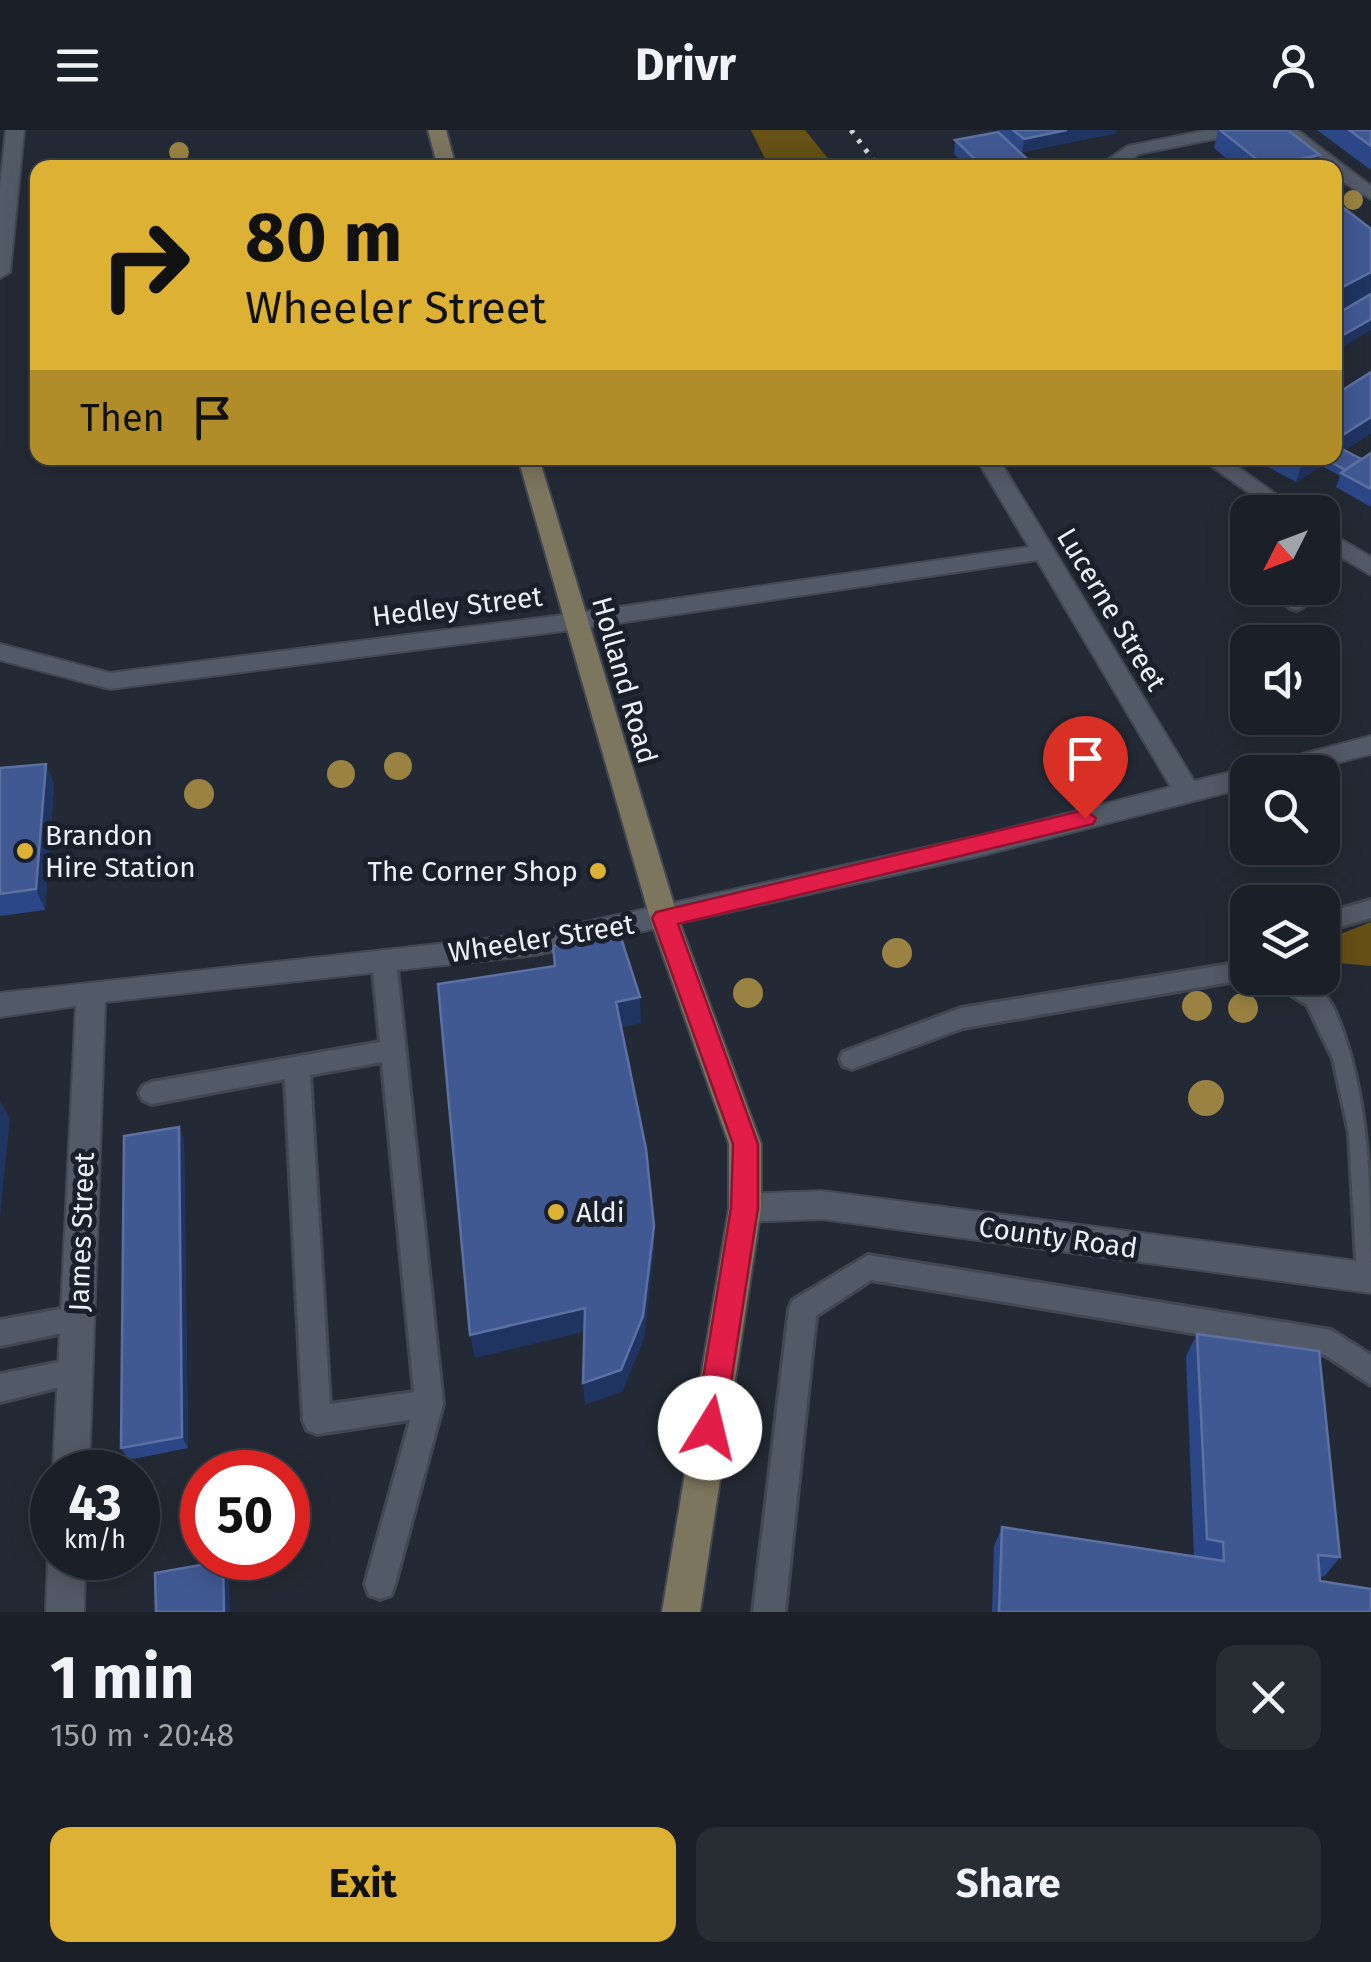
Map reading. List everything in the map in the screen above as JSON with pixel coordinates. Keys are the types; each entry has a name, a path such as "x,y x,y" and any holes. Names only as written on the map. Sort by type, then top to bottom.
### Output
{"main road":[{"path":"437,130 445,160"},
{"name":"Holland Road","path":"530,465 664,918 746,1144 744,1208 681,1612"}],"street":[{"path":"0,272 16,130"},
{"path":"1286,130 1324,160"},
{"path":"1117,160 1134,150 1224,132"},
{"path":"1342,174 1371,194"},
{"name":"Lucerne Street","path":"991,465 1187,792"},
{"path":"1221,465 1265,495"},
{"path":"1340,546 1371,568"},
{"name":"Hedley Street","path":"0,652 110,681 578,621 1043,552"},
{"path":"1333,755 1371,745"},
{"name":"Wheeler Street","path":"0,1005 536,944 983,845 1230,781"},
{"name":"James Street","path":"71,1450 91,992"},
{"name":"County Road","path":"744,1208 822,1206 1371,1278"},
{"path":"65,1612 66,1580"}],"lane":[{"path":"1340,918 1371,909"},
{"path":"380,1584 429,1404 384,960"},
{"path":"852,1059 961,1018 1230,973"},
{"path":"1314,995 1342,1046 1368,1160 1371,1278"},
{"path":"152,1094 393,1050"},
{"path":"296,1067 317,1420 429,1404"},
{"path":"769,1612 802,1309 868,1266 1331,1343 1371,1372"},
{"path":"0,1333 77,1319"},
{"path":"0,1388 75,1372"}],"shaded area":[{"path":"751,130 805,130 829,160 766,160"},
{"path":"1371,922 1371,966 1340,963 1340,934"}],"building":[{"path":"1013,130 1067,130 1024,139"},
{"path":"1220,130 1288,130 1320,155 1295,160 1258,160"},
{"path":"1349,130 1371,130 1371,146"},
{"path":"998,132 1028,160 976,160 955,140"},
{"path":"1342,206 1371,229 1371,272 1342,287"},
{"path":"1371,294 1371,319 1345,334 1342,311"},
{"path":"1371,372 1371,417 1342,436 1342,391"},
{"path":"1342,449 1361,459 1345,470 1336,465 1342,465"},
{"path":"1371,453 1371,489 1341,473"},
{"name":"Brandon Hire Station","path":"46,764 36,889 0,894 0,768"},
{"name":"Aldi","path":"621,938 640,997 616,1002 646,1149 654,1226 643,1316 621,1370 583,1383 585,1308 470,1335 438,984 555,966 553,946"},
{"path":"179,1127 182,1437 121,1448 124,1136"},
{"path":"1197,1334 1319,1351 1340,1557 1318,1555 1320,1581 1371,1589 1371,1612 999,1612 1002,1527 1224,1561 1223,1542 1207,1539"},
{"path":"180,1569 180,1580 223,1580 224,1612 156,1612 155,1580 160,1580 160,1572"}],"railway":[{"path":"851,130 873,160"}],"place":[{"name":"Brandon Hire Station","path":"25,851"},
{"name":"The Corner Shop","path":"598,871"},
{"name":"Aldi","path":"556,1212"}],"route":[{"path":"710,1428 744,1208 746,1144 664,918 1085,818"}]}
